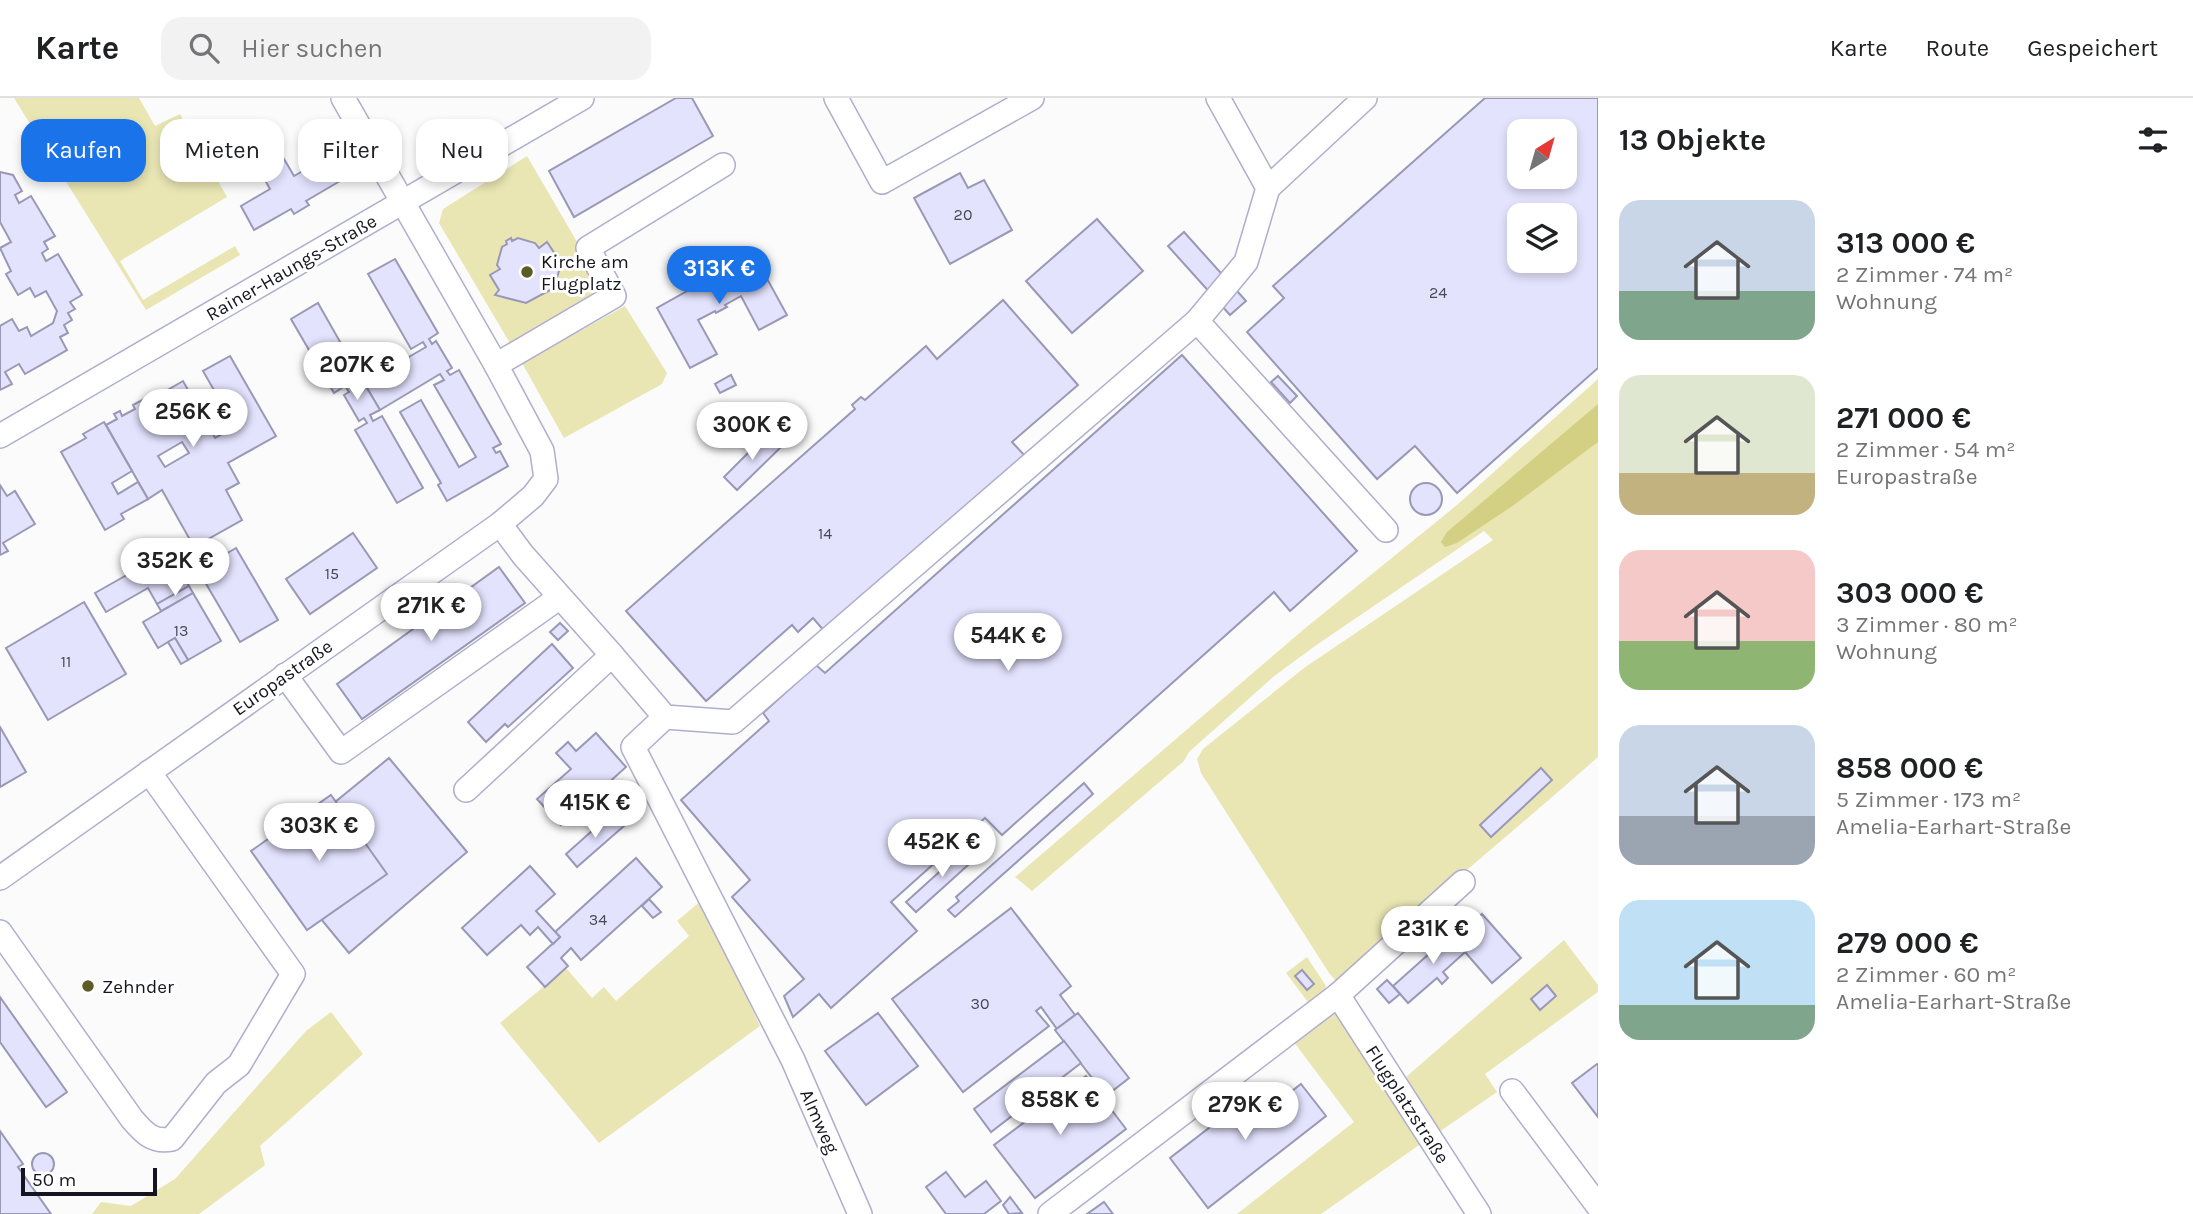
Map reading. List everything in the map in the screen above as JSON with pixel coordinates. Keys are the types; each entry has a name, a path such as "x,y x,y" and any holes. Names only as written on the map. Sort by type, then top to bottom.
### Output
{"street":[{"name":"Europastraße","path":"0,878 500,524 540,490 546,479 542,451 496,365 343,98"},
{"name":"Rainer-Haungs-Straße","path":"0,436 582,98"},
{"path":"836,98 882,182 1032,98"},
{"path":"1218,98 1268,188"},
{"path":"500,524 665,717 733,722 1197,321 1246,262 1268,188 1365,98"},
{"path":"496,365 614,296 588,248 723,165"},
{"path":"1197,321 1386,530"},
{"path":"285,675 341,752 560,597"},
{"path":"466,790 612,655"},
{"name":"Almweg","path":"665,717 633,747 793,1060 860,1214"},
{"path":"0,932 132,1119 148,1137 161,1141 172,1139 216,1083 239,1065 293,974 149,772"},
{"path":"1050,1214 1338,995 1462,882"},
{"name":"Flugplatzstraße","path":"1338,995 1479,1214"},
{"path":"1512,1091 1598,1206"}],"shaded area":[{"path":"14,98 139,98 155,126 160,124 160,182 219,182 227,197 120,261 143,300 235,246 240,255 146,310 66,182 146,182 146,119 27,119"},
{"path":"180,114 183,119 170,119"},
{"path":"527,156 601,283 594,300 511,345 439,223 443,209 486,182 508,182 508,168"},
{"path":"625,306 667,373 662,384 564,438 522,363"},
{"path":"1598,379 1598,757 1533,814 1336,981 1201,773 1197,759 1203,749 1304,668 1493,540 1484,531 1273,677 1189,752 1184,761 1032,891 1015,877 1303,630 1457,505"},
{"path":"1598,404 1598,442 1514,505 1457,543 1445,547 1441,542 1447,532"},
{"path":"702,900 760,1026 599,1143 500,1023 566,968 592,998 604,987 616,1001 689,936 677,921"},
{"path":"1564,940 1598,985 1598,992 1485,1074 1497,1092 1439,1132 1406,1077"},
{"path":"1307,957 1326,986 1324,994 1311,1006 1286,973"},
{"path":"1337,1006 1422,1143 1321,1214 1237,1214 1354,1122 1293,1041"},
{"path":"331,1012 363,1054 260,1146 265,1165 199,1214 92,1214 101,1202 131,1206 175,1179 306,1031"}],"building":[{"path":"676,98 692,98 713,136 574,217 549,171"},
{"path":"1485,98 1598,98 1598,368 1457,493 1415,446 1377,479 1247,332 1284,298 1273,286"},
{"path":"284,159 294,176 298,174 298,182 338,182 306,201 309,205 294,214 291,209 254,230 241,206 270,189 266,182 284,182"},
{"path":"0,172 13,175 22,191 15,195 19,203 31,196 55,236 44,242 48,249 42,253 46,261 58,254 82,295 70,302 75,309 68,313 72,320 64,325 68,333 60,337 67,350 25,374 19,364 5,372 12,384 0,390 0,326 12,319 19,331 27,327 31,336 53,323 57,311 46,291 35,297 30,288 18,295 6,274 11,271 0,248 11,242 0,222"},
{"path":"960,173 968,188 984,180 1012,230 950,264 914,198"},
{"path":"1097,219 1143,271 1072,333 1026,281"},
{"path":"1184,232 1246,301 1230,315 1168,246"},
{"name":"Kirche am Flugplatz","path":"511,238 512,241 518,238 535,243 539,248 547,242 557,257 563,257 554,288 526,303 495,295 499,290 490,275 500,269 497,265 502,247"},
{"path":"754,255 787,315 759,330 741,296 725,305 727,307 698,320 717,354 690,368 657,308 696,286 695,277 698,273 707,270 714,276"},
{"path":"395,259 438,333 429,339 432,344 436,341 452,368 447,371 450,375 459,370 501,444 493,448 496,453 500,451 508,466 447,501 438,485 441,483 400,412 421,400 459,467 476,457 434,385 444,380 440,374 380,410 364,383 426,347 423,342 411,349 368,274"},
{"path":"1003,300 1078,385 1012,442 1024,455 825,632 813,618 798,632 792,625 706,701 626,611 855,409 852,405 861,397 865,400 926,346 937,359"},
{"path":"318,303 360,377 351,382 354,388 364,383 380,410 370,415 373,421 382,416 423,488 397,503 355,430 367,423 364,418 359,421 344,395 349,392 345,386 334,393 291,319"},
{"path":"1182,355 1357,551 1290,611 1274,592 1002,835 985,818 891,902 917,931 831,1008 819,994 793,1017 784,996 804,979 732,897 750,880 681,800 769,721 763,713 816,665 825,673"},
{"path":"230,356 276,436 228,463 239,483 226,490 242,520 194,547 162,490 148,499 106,425 117,419 114,414 120,411 122,416 135,409 133,405 155,393 157,396 183,381 215,438 235,427 203,371","holes":["182,442 189,453 165,467 158,456"]},
{"path":"731,375 736,385 720,393 715,384"},
{"path":"1278,376 1297,396 1290,403 1271,382"},
{"path":"104,422 132,471 112,483 118,494 138,482 148,499 121,514 124,519 105,530 61,452 86,438 83,434"},
{"path":"767,434 780,448 737,490 724,477"},
{"path":"1426,483 1437,488 1442,499 1437,510 1426,515 1415,510 1410,499 1415,488"},
{"path":"0,485 7,496 15,491 35,524 3,543 8,551 0,555"},
{"path":"353,533 377,568 310,614 286,579"},
{"path":"236,548 278,620 240,642 198,570"},
{"path":"169,551 189,586 157,604 148,588 106,612 95,593"},
{"path":"499,567 525,603 362,719 337,684"},
{"path":"189,586 193,593 161,611 157,604"},
{"path":"193,593 221,641 188,660 175,638 158,648 143,622"},
{"path":"84,602 126,674 48,720 6,648"},
{"path":"560,623 568,631 558,640 550,632"},
{"path":"175,638 188,660 181,664 168,642"},
{"path":"552,644 573,668 508,727 505,724 486,742 468,722"},
{"path":"0,727 26,772 0,787"},
{"path":"596,733 626,767 594,796 597,799 589,807 585,803 561,825 537,799 571,769 556,753 568,742 576,751"},
{"path":"389,758 467,852 349,953 269,856"},
{"path":"1541,768 1552,780 1491,837 1480,825"},
{"path":"1084,783 1093,794 955,917 948,910 959,901 956,897"},
{"path":"331,795 387,874 307,930 251,851"},
{"path":"612,813 624,826 577,867 566,854"},
{"path":"968,846 977,857 916,912 906,902"},
{"path":"636,858 662,887 581,960 571,948 561,958 568,966 545,987 527,967 560,937 555,932"},
{"path":"530,866 555,894 536,911 560,937 553,944 538,927 530,935 521,925 487,955 462,928"},
{"path":"649,899 661,912 653,918 642,906"},
{"path":"1011,908 1071,986 1060,995 1075,1015 1057,1029 1041,1007 1036,1011 1049,1026 963,1092 892,999"},
{"path":"1482,914 1521,958 1492,983 1465,952 1473,945 1462,932"},
{"path":"1458,928 1473,945 1443,972 1448,978 1442,984 1437,978 1408,1003 1393,986"},
{"path":"1302,970 1314,984 1307,990 1295,976"},
{"path":"1387,980 1400,994 1389,1003 1377,989"},
{"path":"1547,985 1556,996 1540,1010 1531,999"},
{"path":"0,997 67,1092 46,1107 0,1042"},
{"path":"878,1013 918,1066 866,1105 825,1051"},
{"path":"1078,1013 1129,1078 1106,1096 1055,1030"},
{"path":"1064,1041 1081,1063 991,1132 974,1109"},
{"path":"1598,1065 1598,1117 1572,1083"},
{"path":"1086,1076 1126,1129 1035,1198 994,1145"},
{"path":"1301,1084 1326,1116 1208,1208 1170,1158 1257,1091 1270,1108"},
{"path":"0,1131 23,1164 18,1167 51,1214 0,1214"},
{"path":"43,1153 51,1156 54,1164 51,1172 43,1175 35,1172 32,1164 35,1156"},
{"path":"946,1172 965,1197 986,1181 1001,1201 984,1214 946,1214 926,1187"},
{"path":"1010,1197 1022,1213 1009,1214 1003,1205"},
{"path":"1104,1202 1113,1214 1087,1214"}],"place":[{"name":"Kirche am Flugplatz","path":"527,272"},
{"name":"Zehnder","path":"88,986"}]}
